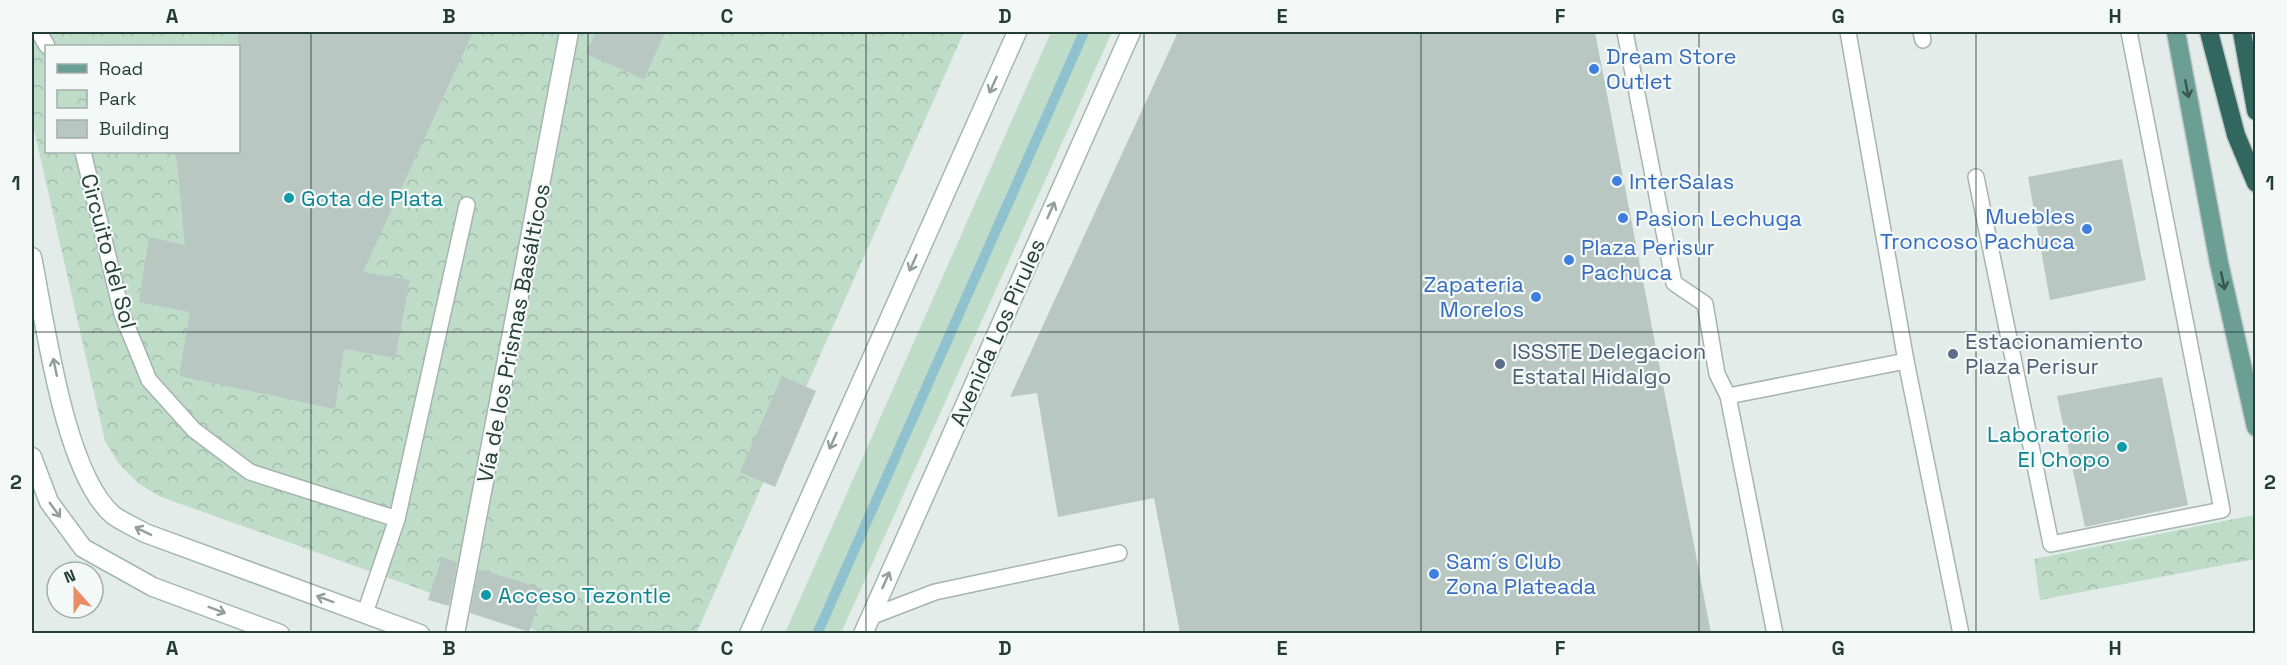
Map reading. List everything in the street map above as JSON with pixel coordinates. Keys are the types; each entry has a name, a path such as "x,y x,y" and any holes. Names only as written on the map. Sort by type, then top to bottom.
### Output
{"highway":[{"path":"2209,32 2236,135 2256,183"},
{"path":"2242,32 2256,111"}],"main road":[{"path":"2176,32 2219,263 2256,427"}],"street":[{"name":"Vía de los Prismas Basálticos","path":"455,633 569,32"},
{"path":"749,633 1017,32"},
{"name":"Avenida Los Pirules","path":"866,625 1131,32"},
{"path":"32,257 69,435 86,477 113,514 145,533 420,633"},
{"path":"32,457 49,502 83,548 153,586 280,633"}],"lane":[{"path":"1625,32 1674,283 1705,304 1717,374 1728,396 1775,633"},
{"path":"1848,32 1906,361 1961,633"},
{"path":"1976,177 2051,544 2223,510 2129,32"},
{"name":"Circuito del Sol","path":"83,153 122,314 149,380 194,430 250,472 397,519"},
{"path":"365,613 397,519 467,205"},
{"path":"1728,396 1906,361"},
{"path":"866,625 935,592 1119,554"}],"green space":[{"path":"32,32 964,32 696,634 543,633 161,497 139,484 119,464 105,441 32,121"},
{"path":"1051,32 1112,32 841,633 785,633"},
{"path":"2254,515 2255,559 2040,600 2034,559"}],"building":[{"name":"Gota de Plata","path":"238,32 473,32 363,272 410,280 395,358 344,349 335,409 179,376 190,312 139,302 149,237 185,245 176,153 240,153 240,45 238,45"},
{"path":"596,32 665,32 644,79 586,54"},
{"path":"1178,32 1595,32 1711,633 1180,633 1154,498 1058,517 1037,393 1010,397"},
{"name":"Muebles Troncoso Pachuca","path":"2122,159 2146,280 2050,300 2028,177"},
{"path":"782,376 816,391 775,487 740,472"},
{"name":"Laboratorio El Chopo","path":"2162,377 2188,505 2085,527 2057,396"},
{"path":"442,557 457,562 449,606 428,600"},
{"name":"Acceso Tezontle","path":"479,569 543,589 529,632 470,613"}],"waterway":[{"path":"817,634 1084,32"}],"place":[{"name":"Dream Store Outlet","path":"1594,69"},
{"name":"InterSalas","path":"1617,181"},
{"name":"Gota de Plata","path":"289,198"},
{"name":"Pasion Lechuga","path":"1623,218"},
{"name":"Muebles Troncoso Pachuca","path":"2087,229"},
{"name":"Plaza Perisur Pachuca","path":"1569,260"},
{"name":"Zapateria Morelos","path":"1536,297"},
{"name":"Estacionamiento Plaza Perisur","path":"1953,354"},
{"name":"ISSSTE Delegacion Estatal Hidalgo","path":"1500,364"},
{"name":"Laboratorio El Chopo","path":"2122,447"},
{"name":"Sam´s Club Zona Plateada","path":"1434,574"},
{"name":"Acceso Tezontle","path":"486,595"}]}
